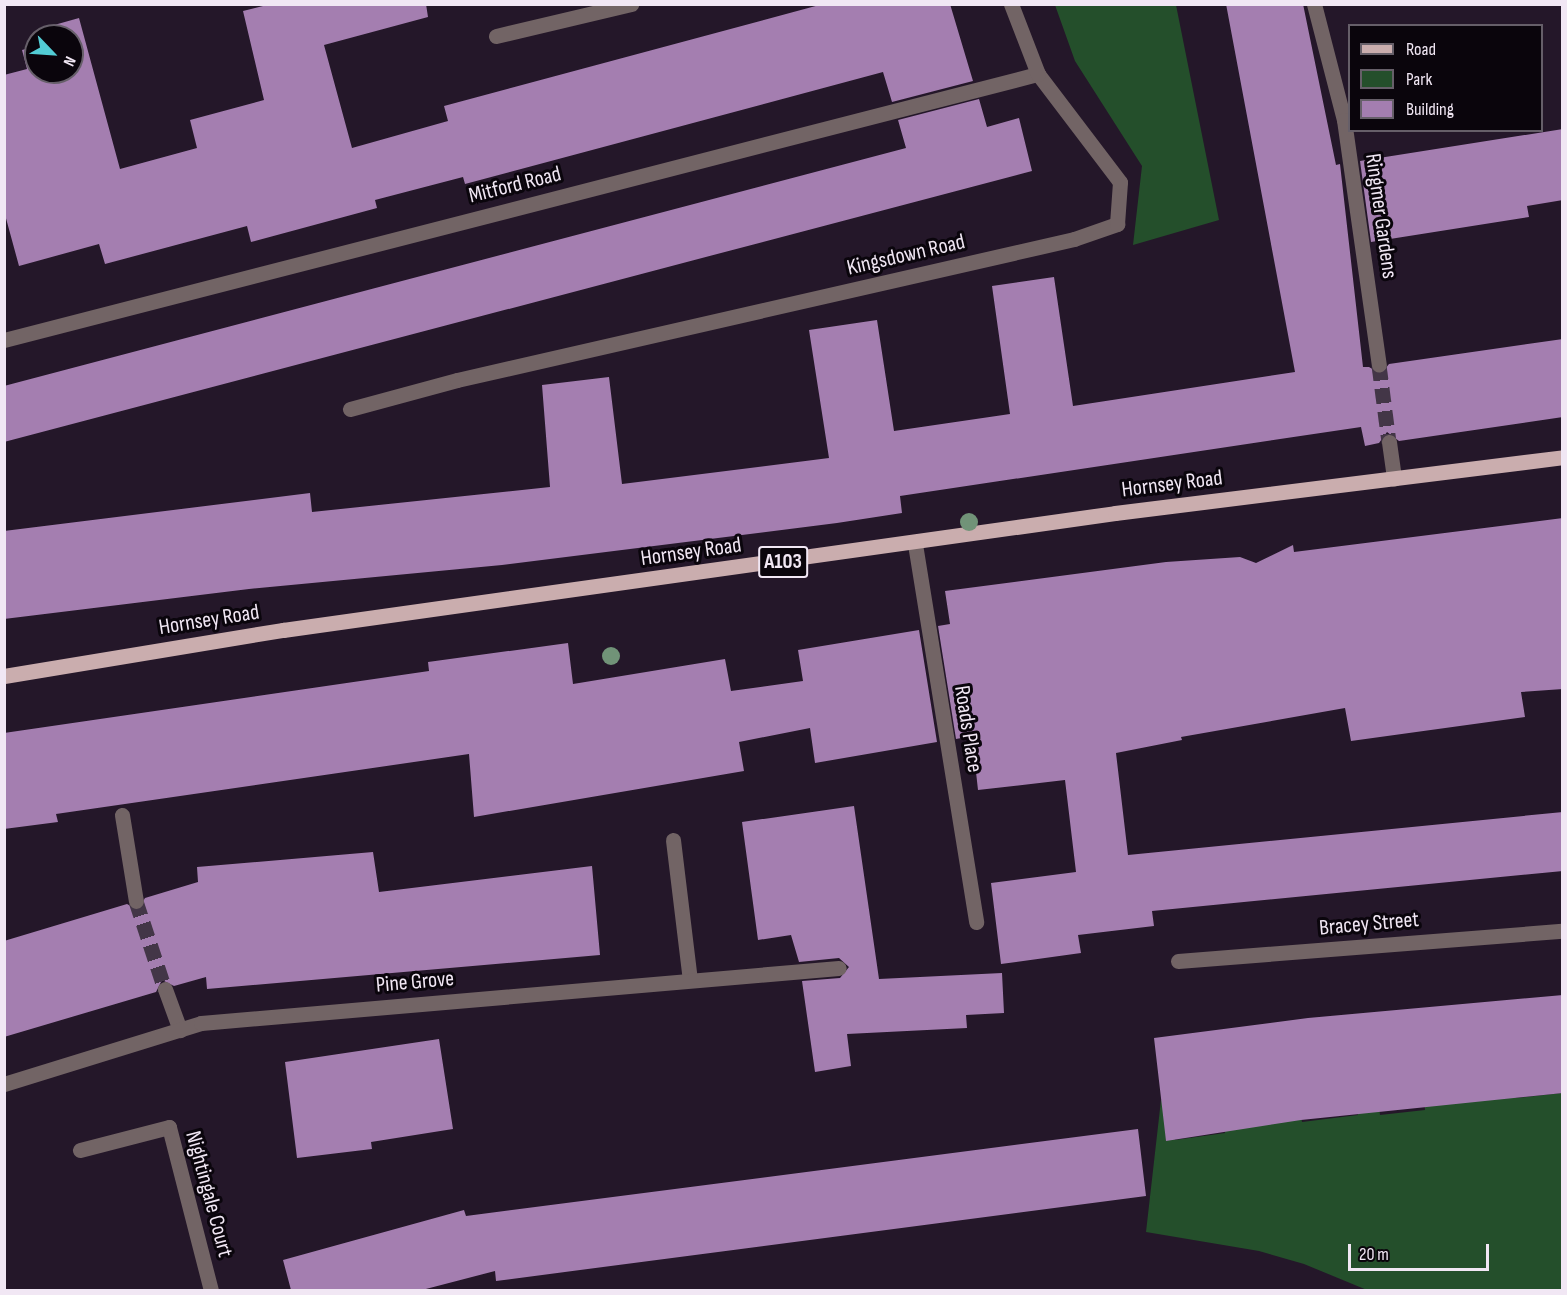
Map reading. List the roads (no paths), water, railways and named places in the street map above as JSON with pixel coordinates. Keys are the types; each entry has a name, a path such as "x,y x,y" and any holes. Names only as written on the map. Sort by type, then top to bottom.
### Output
{"main road":[{"name":"Hornsey Road","path":"4,676 283,630 915,544 1115,513 1563,457"}],"street":[{"path":"496,36 600,7 631,4"},
{"name":"Kingsdown Road","path":"350,410 457,380 1074,239 1117,224 1120,182 1038,74 1011,4"},
{"name":"Ringmer Gardens","path":"1314,4 1344,120 1379,365"},
{"name":"Mitford Road","path":"4,340 1038,74"},
{"path":"1389,442 1394,479"},
{"name":"Roads Place","path":"915,544 976,922"},
{"path":"122,815 136,901"},
{"path":"673,840 690,980"},
{"name":"Bracey Street","path":"1178,961 1563,931"},
{"name":"Pine Grove","path":"4,1083 201,1023 839,968"},
{"path":"165,989 180,1030"},
{"name":"Nightingale Court","path":"80,1150 169,1127 211,1290"}],"tunnel":[{"path":"1379,365 1389,442"},
{"path":"136,901 165,989"}]}
